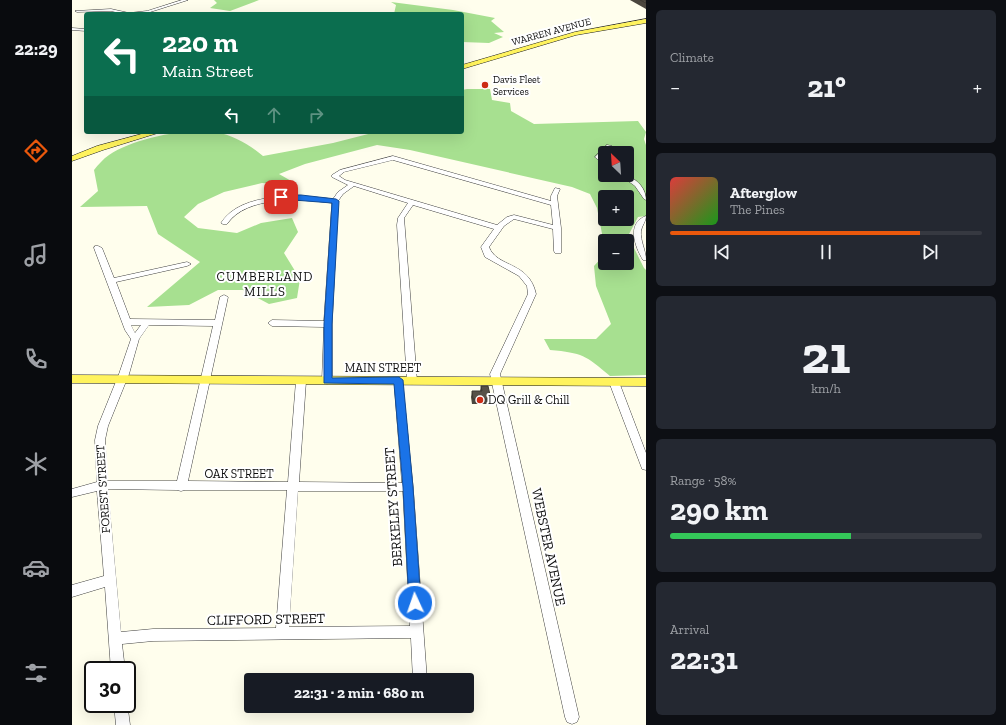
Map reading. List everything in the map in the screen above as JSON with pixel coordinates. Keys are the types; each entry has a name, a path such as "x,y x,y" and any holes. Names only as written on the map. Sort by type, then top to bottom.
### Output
{"main road":[{"name":"WARREN AVENUE","path":"464,66 571,35 646,21"},
{"path":"72,159 100,148 150,134"},
{"name":"MAIN STREET","path":"72,379 646,382"}],"street":[{"path":"147,12 186,0"},
{"path":"75,11 111,10 120,12"},
{"path":"72,30 84,30"},
{"path":"555,204 393,158 342,171 334,176 353,184 498,228 507,219 514,217 557,228"},
{"path":"634,182 637,184 646,198"},
{"path":"327,381 328,324 336,201 340,193 353,184"},
{"path":"557,189 554,196 558,251"},
{"path":"224,223 227,218 236,211 281,197 301,197 336,201"},
{"path":"411,202 401,218 401,225 412,381"},
{"path":"646,218 641,222 638,238 639,245 646,258"},
{"name":"WEBSTER AVENUE","path":"498,228 486,244 485,251 488,255 525,277 528,281 532,294 496,370 572,717"},
{"path":"98,248 129,330 135,339"},
{"path":"111,282 187,264"},
{"path":"181,487 224,297"},
{"path":"127,322 218,323"},
{"name":"FOREST STREET","path":"117,661 102,485 100,440 103,426 122,379 135,339 147,322"},
{"path":"272,323 328,324"},
{"name":"BERKELEY STREET","path":"399,380 408,487 419,673"},
{"path":"282,633 301,381"},
{"path":"614,382 646,466"},
{"name":"OAK STREET","path":"72,493 102,485 181,487 408,487"},
{"path":"72,590 110,580"},
{"name":"CLIFFORD STREET","path":"116,638 153,635 416,632"},
{"path":"122,713 123,725"}],"green space":[{"path":"214,0 259,0 230,11 210,8 217,3"},
{"path":"391,2 464,12 394,12 396,5"},
{"path":"464,12 495,18 491,21 504,32 494,33 503,37 489,43 464,42"},
{"path":"490,89 492,100 510,103 511,111 534,124 638,121 646,132 644,139 646,145 646,216 638,217 634,225 634,190 598,190 598,213 590,194 572,187 410,150 377,145 305,164 279,174 293,182 280,185 262,183 224,192 198,204 184,217 198,228 237,233 261,223 292,218 298,232 284,253 300,279 297,298 269,304 243,290 218,290 189,305 147,307 200,262 158,234 147,206 80,207 98,191 94,170 109,155 119,149 146,139 171,134 229,135 253,148 263,156 333,143 368,134 464,134 464,90"},
{"path":"601,226 633,226 629,234 602,234"},
{"path":"634,248 646,270 646,375 610,376 583,356 570,352 550,350 544,339 596,339 611,324 596,286 594,266 598,262 598,270 634,270"}],"building":[{"path":"481,386 488,386 491,399 473,399 472,391 482,391"}],"place":[{"name":"Davis Fleet Services","path":"485,85"},
{"name":"DQ Grill & Chill","path":"480,400"}],"district":[{"name":"CUMBERLAND MILLS","path":"265,284"}],"route":[{"path":"281,197 301,197 336,201 334,213 328,324 327,381 399,380 403,445 408,487 415,603"}]}
